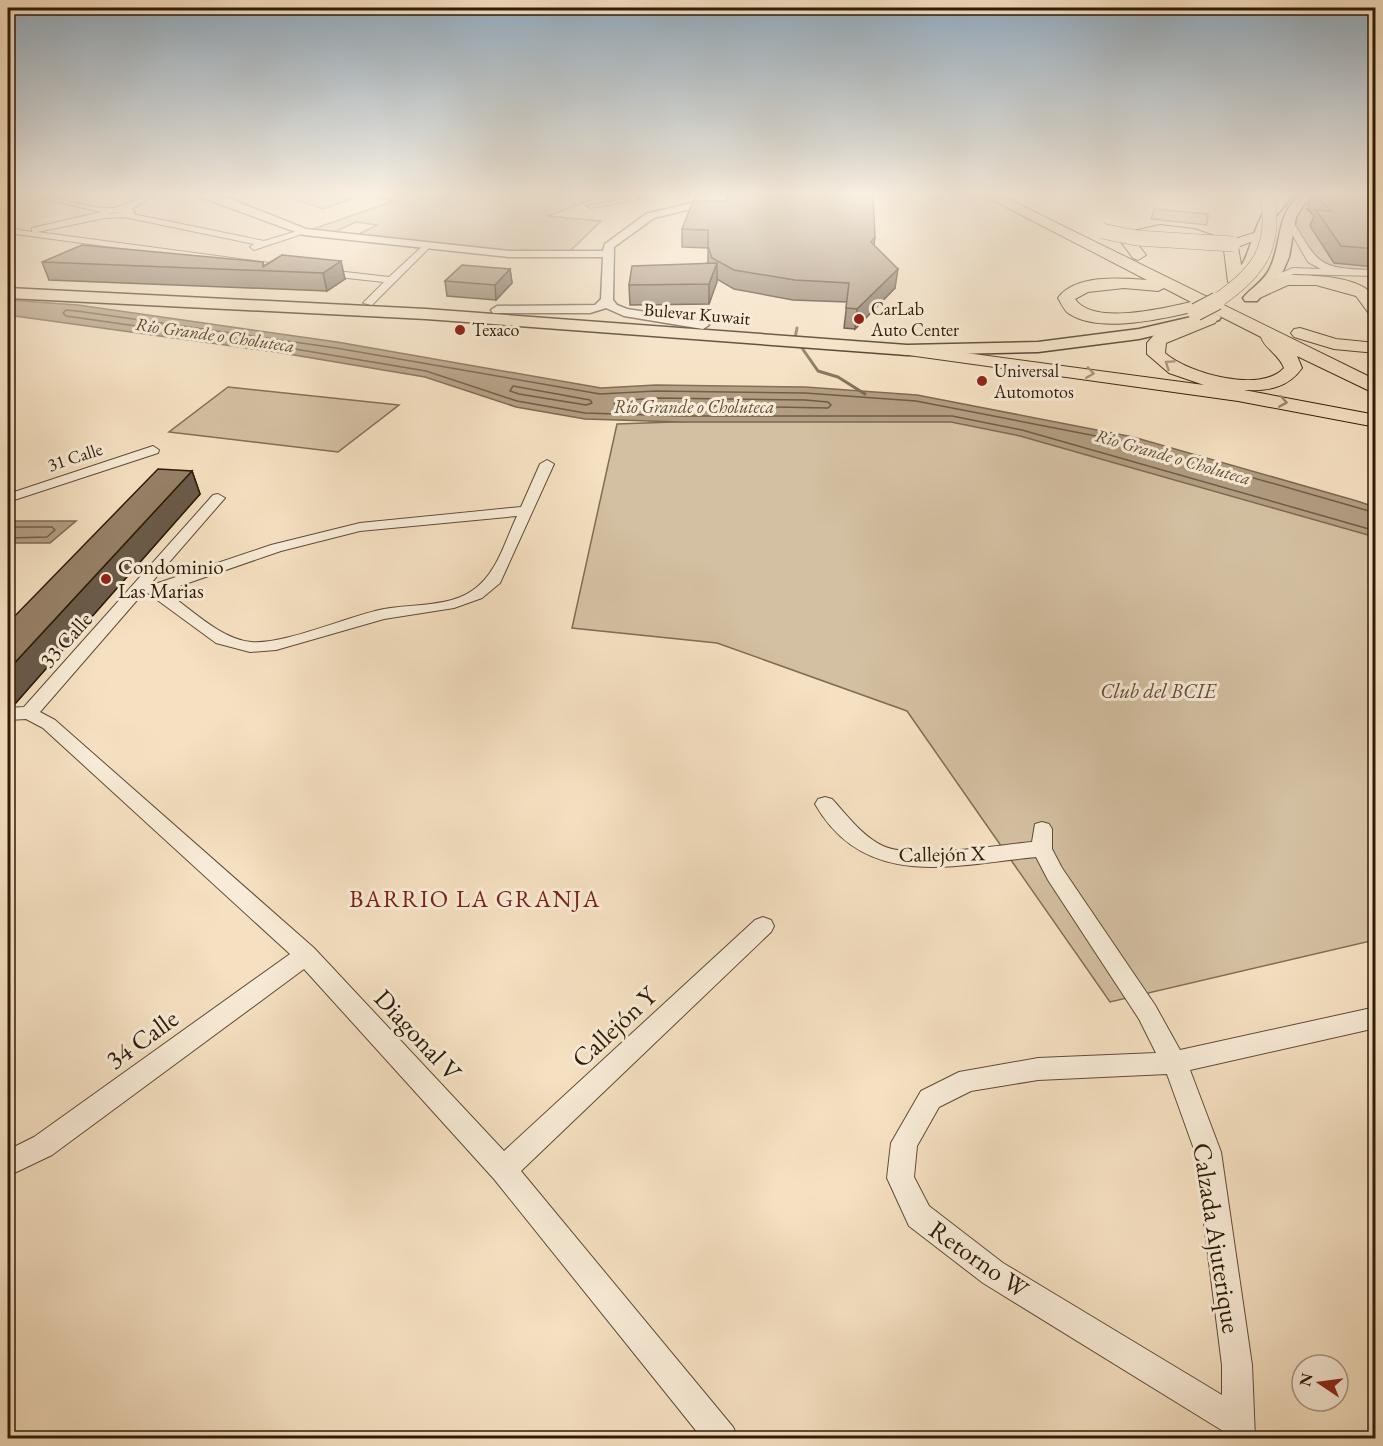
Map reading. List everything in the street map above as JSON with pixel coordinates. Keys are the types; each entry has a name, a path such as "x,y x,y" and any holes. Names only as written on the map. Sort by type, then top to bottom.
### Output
{"highway":[{"path":"1123,261 1202,311"},
{"path":"1147,261 1376,388"},
{"path":"1232,261 1233,285"},
{"path":"1252,297 1285,280 1316,280 1342,285 1362,293 1376,311"},
{"path":"1202,311 1156,286 1129,283 1076,291 1066,298 1072,308 1108,319 1202,311 1250,318 1334,344 1376,348"},
{"path":"1202,311 1160,339 1156,343 1156,354 1179,371 1221,382 1265,384 1281,380 1290,374 1292,362 1288,355 1250,318"},
{"path":"1250,318 1376,376"},
{"path":"907,350 1238,394 1376,421"}],"main road":[{"name":"Bulevar Kuwait","path":"8,292 760,334 907,350 1038,347 1139,334 1202,311 1233,285 1250,267 1251,261"},
{"path":"1202,311 1239,288 1259,261"},
{"path":"1271,274 1274,261"},
{"name":"Bulevar Kuwait","path":"818,339 928,342 1005,341 1051,339 1105,331 1202,311 1252,297 1278,267 1280,261"},
{"path":"8,283 75,290 58,294 8,292"},
{"name":"Bulevar Kuwait","path":"8,283 497,310 703,325 760,334"},
{"path":"205,302 88,294 99,289 224,295"}],"street":[{"path":"246,261 301,269"},
{"path":"368,303 411,261"},
{"path":"608,261 607,300 613,308 624,312 703,325"},
{"path":"1314,261 1331,270"},
{"path":"1271,274 1331,270 1376,273"},
{"path":"312,271 392,280"},
{"path":"1364,272 1376,287"},
{"path":"497,310 590,309 599,308 607,300"},
{"name":"31 Calle","path":"8,498 153,450"},
{"path":"149,587 222,639 250,647 276,645 339,625 384,614 448,605 477,595 495,580 547,464"},
{"name":"33 Calle","path":"18,713 149,587 218,498"},
{"path":"149,587 276,548 360,527 526,511"},
{"name":"Diagonal V","path":"18,713 49,724 306,955 503,1170 722,1438"},
{"name":"Callejón X","path":"825,804 862,843 884,855 917,858 1042,839"},
{"name":"Calzada Ajuterique","path":"1042,839 1055,874 1147,1012 1182,1079 1208,1152 1237,1365 1239,1431"},
{"name":"Callejón Y","path":"503,1170 763,926"},
{"name":"34 Calle","path":"8,1163 43,1146 306,955"},
{"name":"Retorno W","path":"1239,1431 993,1273 919,1216 900,1178 904,1143 930,1099 968,1080 1038,1069 1173,1063 1376,1017"}],"green space":[{"path":"1375,261 1375,272 1337,270 1316,262"},
{"path":"228,387 399,405 338,452 169,432"},
{"name":"Club del BCIE","path":"841,416 925,417 1068,435 1375,529 1375,940 1110,1002 907,711 717,643 572,628 617,424"}],"water":[{"name":"Río Grande o Choluteca","path":"8,300 78,305 337,342 601,388 656,385 805,387 917,395 1133,437 1357,501 1375,507 1375,537 1020,436 951,422 682,422 585,419 516,407 425,377 276,352 8,315"},
{"path":"10,521 76,521 50,543 8,543 8,523"}],"building":[{"path":"257,261 263,262 263,267 272,261 340,261 323,273 42,262"},
{"path":"718,261 890,261 898,269 857,309 846,308 849,283 795,280 734,270"},
{"path":"717,263 709,284 629,285 632,266"},
{"path":"462,265 510,269 495,285 445,281"},
{"path":"158,469 192,471 8,670 8,623"}],"waterway":[{"path":"797,328 795,338 818,371 838,377 865,394"}],"place":[{"name":"CarLab Auto Center","path":"859,319"},
{"name":"Texaco","path":"460,330"},
{"name":"Universal Automotos","path":"982,381"},
{"name":"Condominio Las Marias","path":"106,579"}],"district":[{"name":"BARRIO LA GRANJA","path":"475,899"}]}
